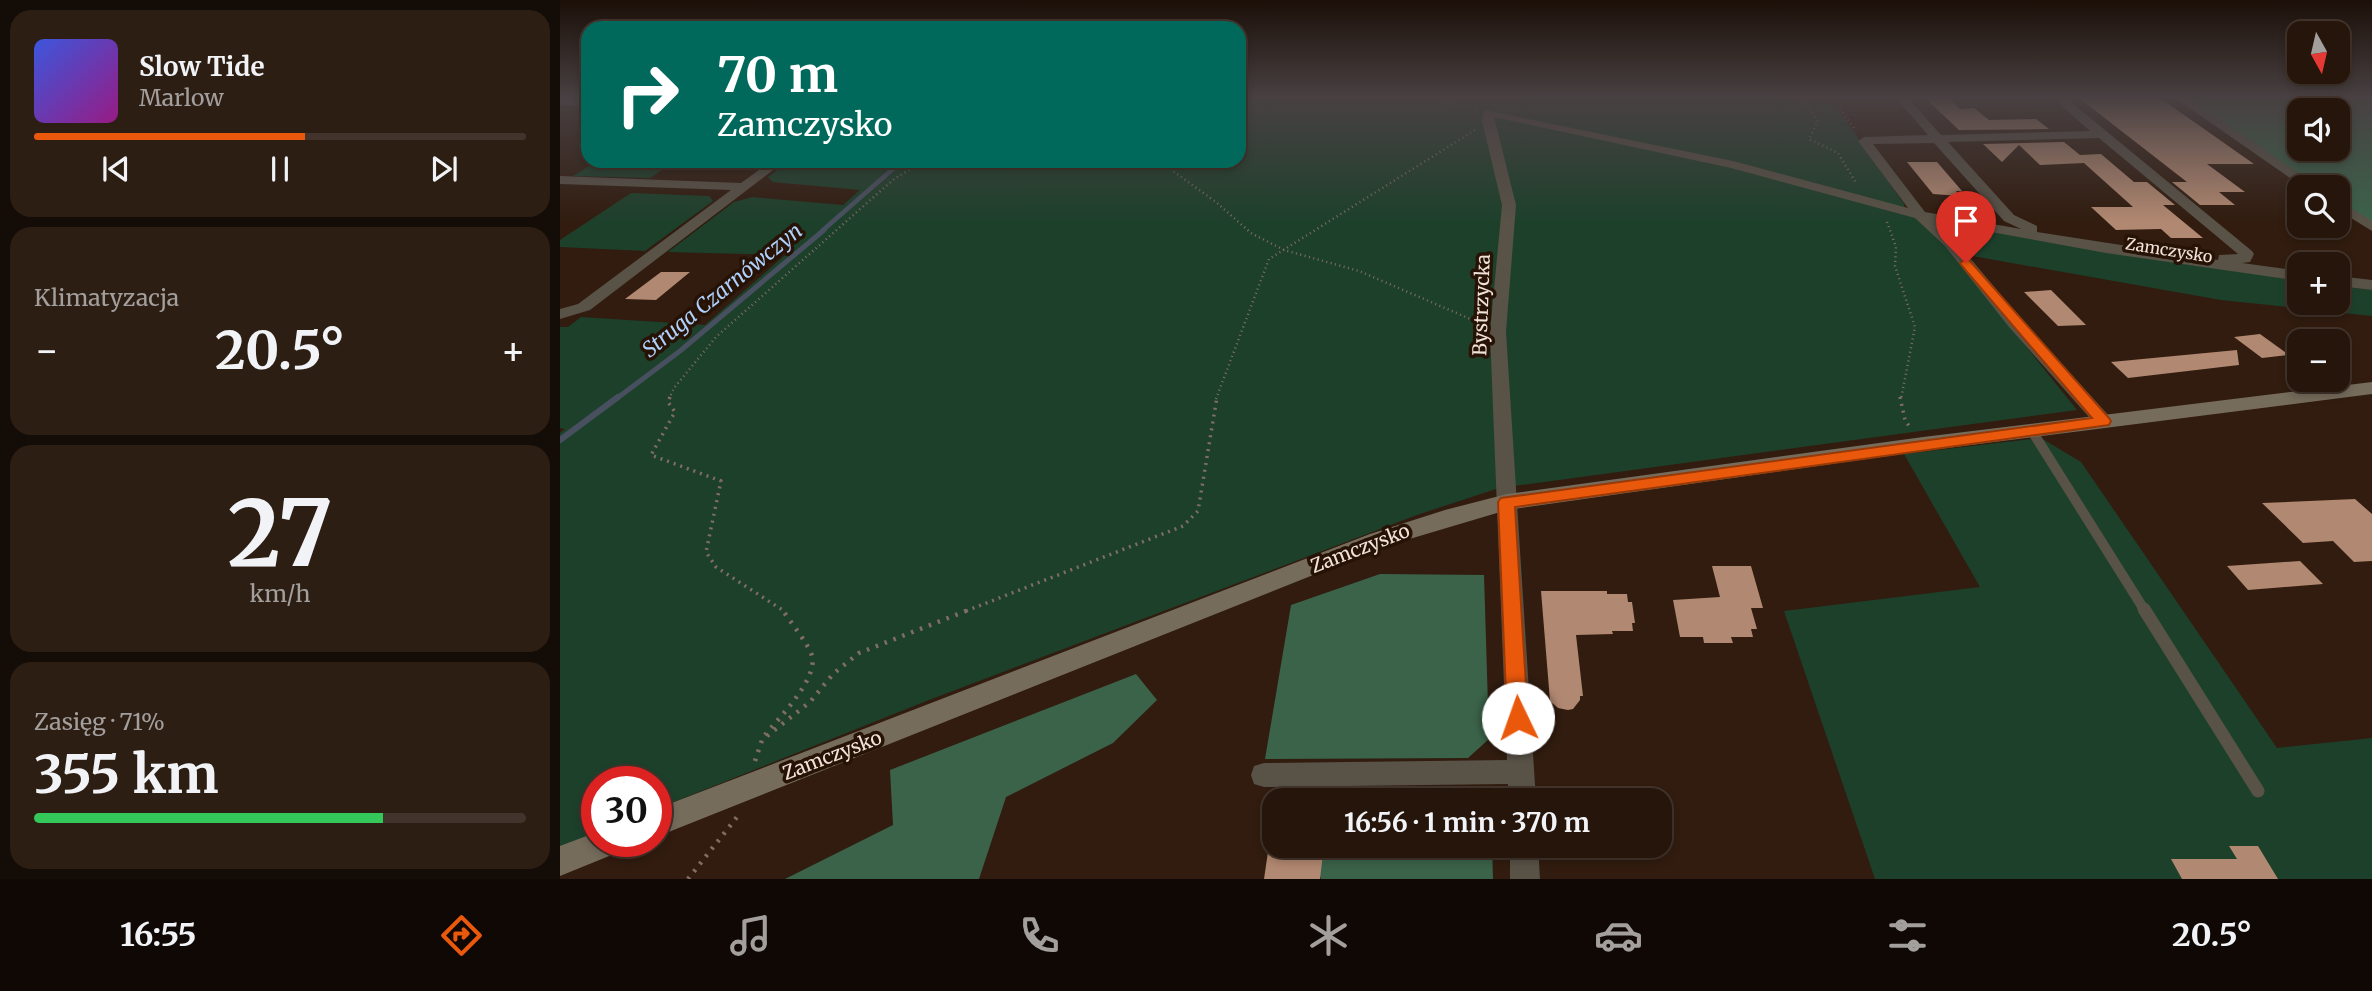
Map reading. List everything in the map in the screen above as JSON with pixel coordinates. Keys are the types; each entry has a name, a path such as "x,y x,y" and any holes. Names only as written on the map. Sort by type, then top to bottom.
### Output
{"street":[{"name":"Bystrzycka","path":"1493,139 1509,205 1498,332 1521,788"},
{"path":"1603,139 1733,165 1919,214 1992,229 2106,249 2287,274"},
{"path":"1864,141 1937,139"},
{"name":"Zamczysko","path":"1938,139 2008,218 2019,225 2228,259 2248,257 2243,249 2108,139"},
{"path":"2240,139 2294,175"},
{"path":"1864,141 1919,214 1950,243 2015,323 2103,421"},
{"path":"560,314 584,307 770,168"},
{"path":"560,180 745,187"},
{"path":"2350,212 2372,227"},
{"path":"2350,282 2372,285"},
{"name":"Zamczysko","path":"672,817 1378,540 1507,502 1923,444 2372,388"},
{"path":"1264,775 1520,772"},
{"path":"560,861 581,853"},
{"path":"1524,858 1525,879"}],"lane":[{"path":"1950,243 1969,233 1992,229"},
{"path":"2032,430 2258,791"}],"path":[{"path":"762,740 810,702 833,674 859,653 1183,526 1198,512 1217,395 1269,259 1453,139"},
{"path":"1809,139 1838,153 1858,187 1885,215 1896,247 1895,267 1915,327 1900,395 1905,420 1923,444"},
{"path":"688,879 741,812 762,740 805,685 812,670 812,656 781,607 716,566 706,552 721,481 651,455 675,412 668,402 674,388 716,337 894,179 912,168"},
{"path":"1169,168 1216,202 1251,233 1284,250 1359,271 1498,332"}],"green space":[{"path":"1246,139 1859,139 1904,204 1905,214 2110,253 2287,278 2287,307 2221,300 1950,252 2077,410 1499,488 1417,515 929,700 672,803 672,766 581,766 581,838 560,847 560,433 565,429 560,428 560,327 568,327 581,317 705,325 785,255 668,252 734,202 752,197 843,205 860,190 773,182 768,177 780,168 1246,168"},
{"path":"2247,139 2287,139 2287,161 2350,161 2350,139 2372,139 2372,222 2350,208 2350,175 2301,175"},
{"path":"586,168 665,168 650,178 573,176"},
{"path":"631,193 709,196 713,201 645,251 560,247 560,240"},
{"path":"2350,287 2372,290 2372,316 2350,314"},
{"path":"2041,438 2081,462 2277,748 2372,738 2372,879 1875,879 1784,611 1980,587 1904,454"},
{"path":"1380,574 1484,575 1489,739 1468,758 1265,759 1291,605"},
{"path":"1136,674 1157,700 1113,743 1006,797 979,879 785,879 893,825 890,770"},
{"path":"1293,785 1398,788 1294,788"},
{"path":"1315,858 1492,858 1493,879 1321,879"}],"building":[{"path":"2132,139 2218,139 2254,164 2207,164 2245,192 2219,192 2235,205 2200,205 2172,182 2187,182"},
{"path":"2064,142 2080,155 2101,154 2134,182 2147,182 2175,205 2163,205 2203,238 2171,238 2161,229 2116,230 2091,207 2133,207 2084,163 2040,165 2019,145 2002,162 1983,144"},
{"path":"1907,162 1937,162 1962,191 1956,191 1960,196 1933,194"},
{"path":"661,272 690,272 656,300 625,299"},
{"path":"2051,290 2086,325 2058,326 2024,292"},
{"path":"2260,334 2287,355 2262,358 2234,337"},
{"path":"2237,350 2239,365 2128,378 2111,362"},
{"path":"2355,499 2372,514 2372,561 2354,562 2333,541 2303,543 2262,503"},
{"path":"2300,561 2323,584 2248,590 2227,566"},
{"path":"1712,566 1751,566 1763,608 1751,608 1757,629 1751,629 1753,637 1731,637 1733,643 1704,643 1703,637 1680,637 1673,600 1720,597"},
{"path":"1541,591 1607,591 1607,594 1627,594 1628,602 1632,602 1635,623 1632,623 1633,631 1576,635 1583,696 1580,696 1573,709 1558,708 1550,701"},
{"path":"2229,846 2258,846 2278,879 2182,879 2171,859 2237,859"},
{"path":"1267,858 1322,858 1320,879 1264,879"}],"waterway":[{"name":"Struga Czarnówczyn","path":"822,231 894,168"},
{"name":"Struga Czarnówczyn","path":"616,399 680,351 824,230"},
{"name":"Struga Czarnówczyn","path":"560,440 618,397"}],"route":[{"path":"1518,718 1507,502 2103,421 2015,323 1966,263"}]}
